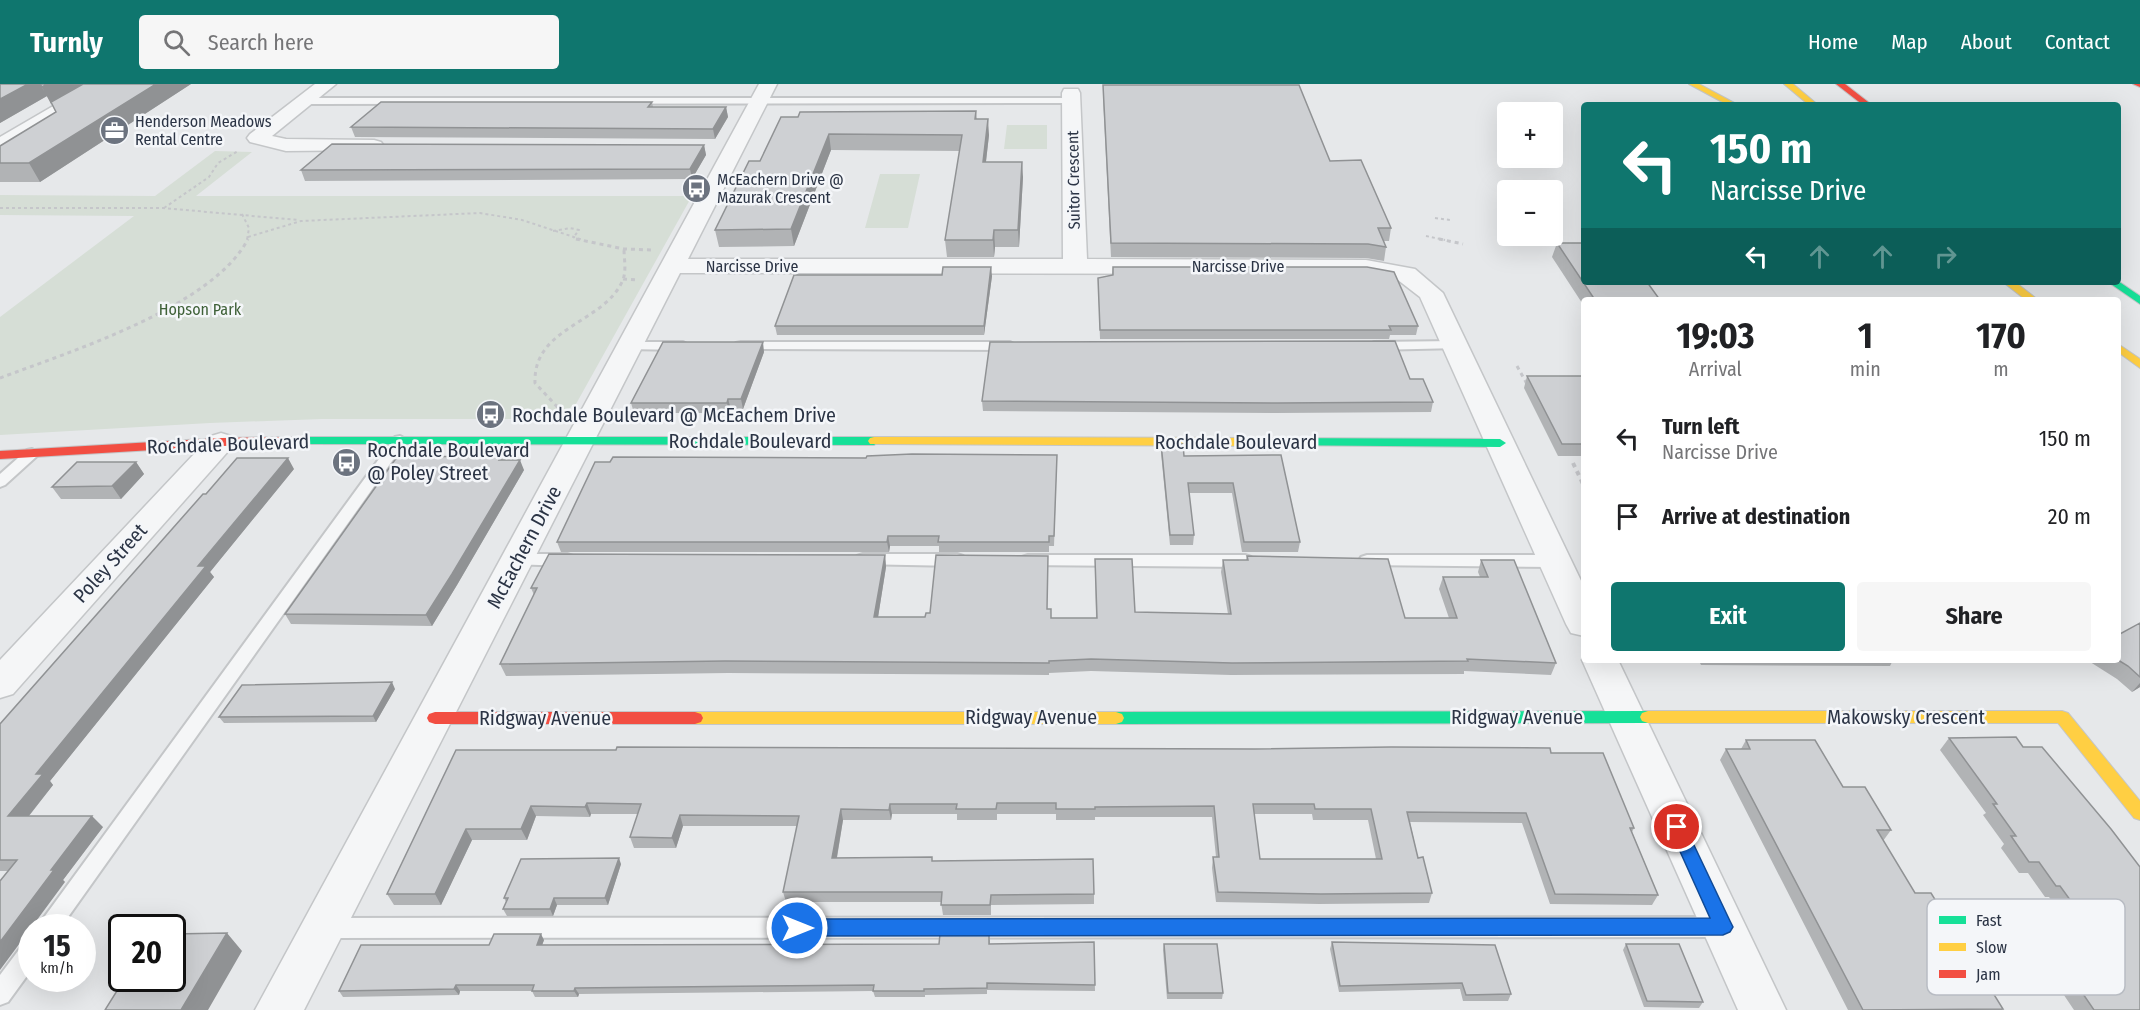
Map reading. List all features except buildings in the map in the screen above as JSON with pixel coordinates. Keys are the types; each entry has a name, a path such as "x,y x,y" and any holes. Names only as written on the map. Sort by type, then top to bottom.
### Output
{"main road":[{"path":"1693,84 1728,102"},
{"path":"1790,86 1810,102"},
{"path":"1842,86 1864,102"},
{"path":"2012,285 2029,297"},
{"path":"2117,285 2140,301"},
{"path":"2121,349 2140,365"},
{"path":"2121,362 2140,374"},
{"name":"Rochdale Boulevard","path":"0,455 221,442 400,440 572,428 1500,442"},
{"name":"Ridgway Avenue","path":"435,718 1626,716"},
{"name":"Makowsky Crescent","path":"1626,716 2062,717 2140,813"}],"street":[{"path":"0,145 104,84"},
{"path":"327,84 257,138 286,145 394,146"},
{"name":"McEachern Drive","path":"279,1010 517,560 572,428 630,346 668,258 726,147 763,93"},
{"name":"Suitor Crescent","path":"1071,97 1075,266"},
{"name":"Narcisse Drive","path":"668,258 1075,266 1366,267 1406,274 1431,293 1581,617"},
{"name":"Poley Street","path":"0,684 221,442"},
{"path":"1601,663 1762,1010"}],"lane":[{"path":"305,101 763,93 1071,97"},
{"path":"1360,346 1455,345"},
{"path":"630,346 703,346"},
{"path":"727,346 1025,346"},
{"path":"57,914 400,440"},
{"path":"0,482 32,453"},
{"path":"517,560 589,560"},
{"path":"851,560 970,561"},
{"path":"1006,561 1257,561"},
{"path":"1352,561 1555,561"},
{"path":"322,928 1723,927"},
{"path":"0,994 18,969"}],"path":[{"path":"163,208 209,177 218,163 228,156 263,139"},
{"path":"0,208 163,208 301,221 480,213 522,220 573,238 668,258"},
{"path":"0,378 87,346 159,314 214,278 239,253 248,237 250,230 242,214"},
{"path":"1435,218 1450,220"},
{"path":"248,237 301,221"},
{"path":"553,232 570,228 579,230 573,238"},
{"path":"1426,236 1463,244"},
{"path":"572,428 535,383 533,377 537,360 550,342 592,314 616,292 623,279 624,249"},
{"path":"1517,366 1527,384"},
{"path":"1573,463 1581,480"}],"green space":[{"path":"1007,125 1047,125 1047,149 1004,149"},
{"name":"Hopson Park","path":"215,151 252,152 196,196 692,196 576,404 559,415 535,419 322,419 210,423 0,435 0,317 134,216 0,215 0,195 155,196"},
{"path":"880,174 920,174 908,228 865,228"}],"traffic: fast":[{"path":"2117,285 2140,301"},
{"path":"304,441 874,441"},
{"path":"1262,442 1500,443"},
{"path":"1116,718 1648,717"}],"traffic: slow":[{"path":"1693,84 1728,102"},
{"path":"1788,84 1810,102"},
{"path":"2012,285 2029,297"},
{"path":"2121,349 2140,365"},
{"path":"874,441 1262,442"},
{"path":"1648,717 2062,717 2140,813"},
{"path":"695,718 1116,718"}],"traffic: jam":[{"path":"1840,84 1864,102"},
{"path":"0,455 221,442 304,441"},
{"path":"435,718 695,718"}],"place":[{"name":"Henderson Meadows Rental Centre","path":"114,130"},
{"name":"McEachern Drive @ Mazurak Crescent","path":"696,188"},
{"name":"Rochdale Boulevard @ McEachem Drive","path":"491,415"},
{"name":"Rochdale Boulevard @ Poley Street","path":"346,462"}],"route":[{"path":"797,928 1723,927 1677,827"}]}
